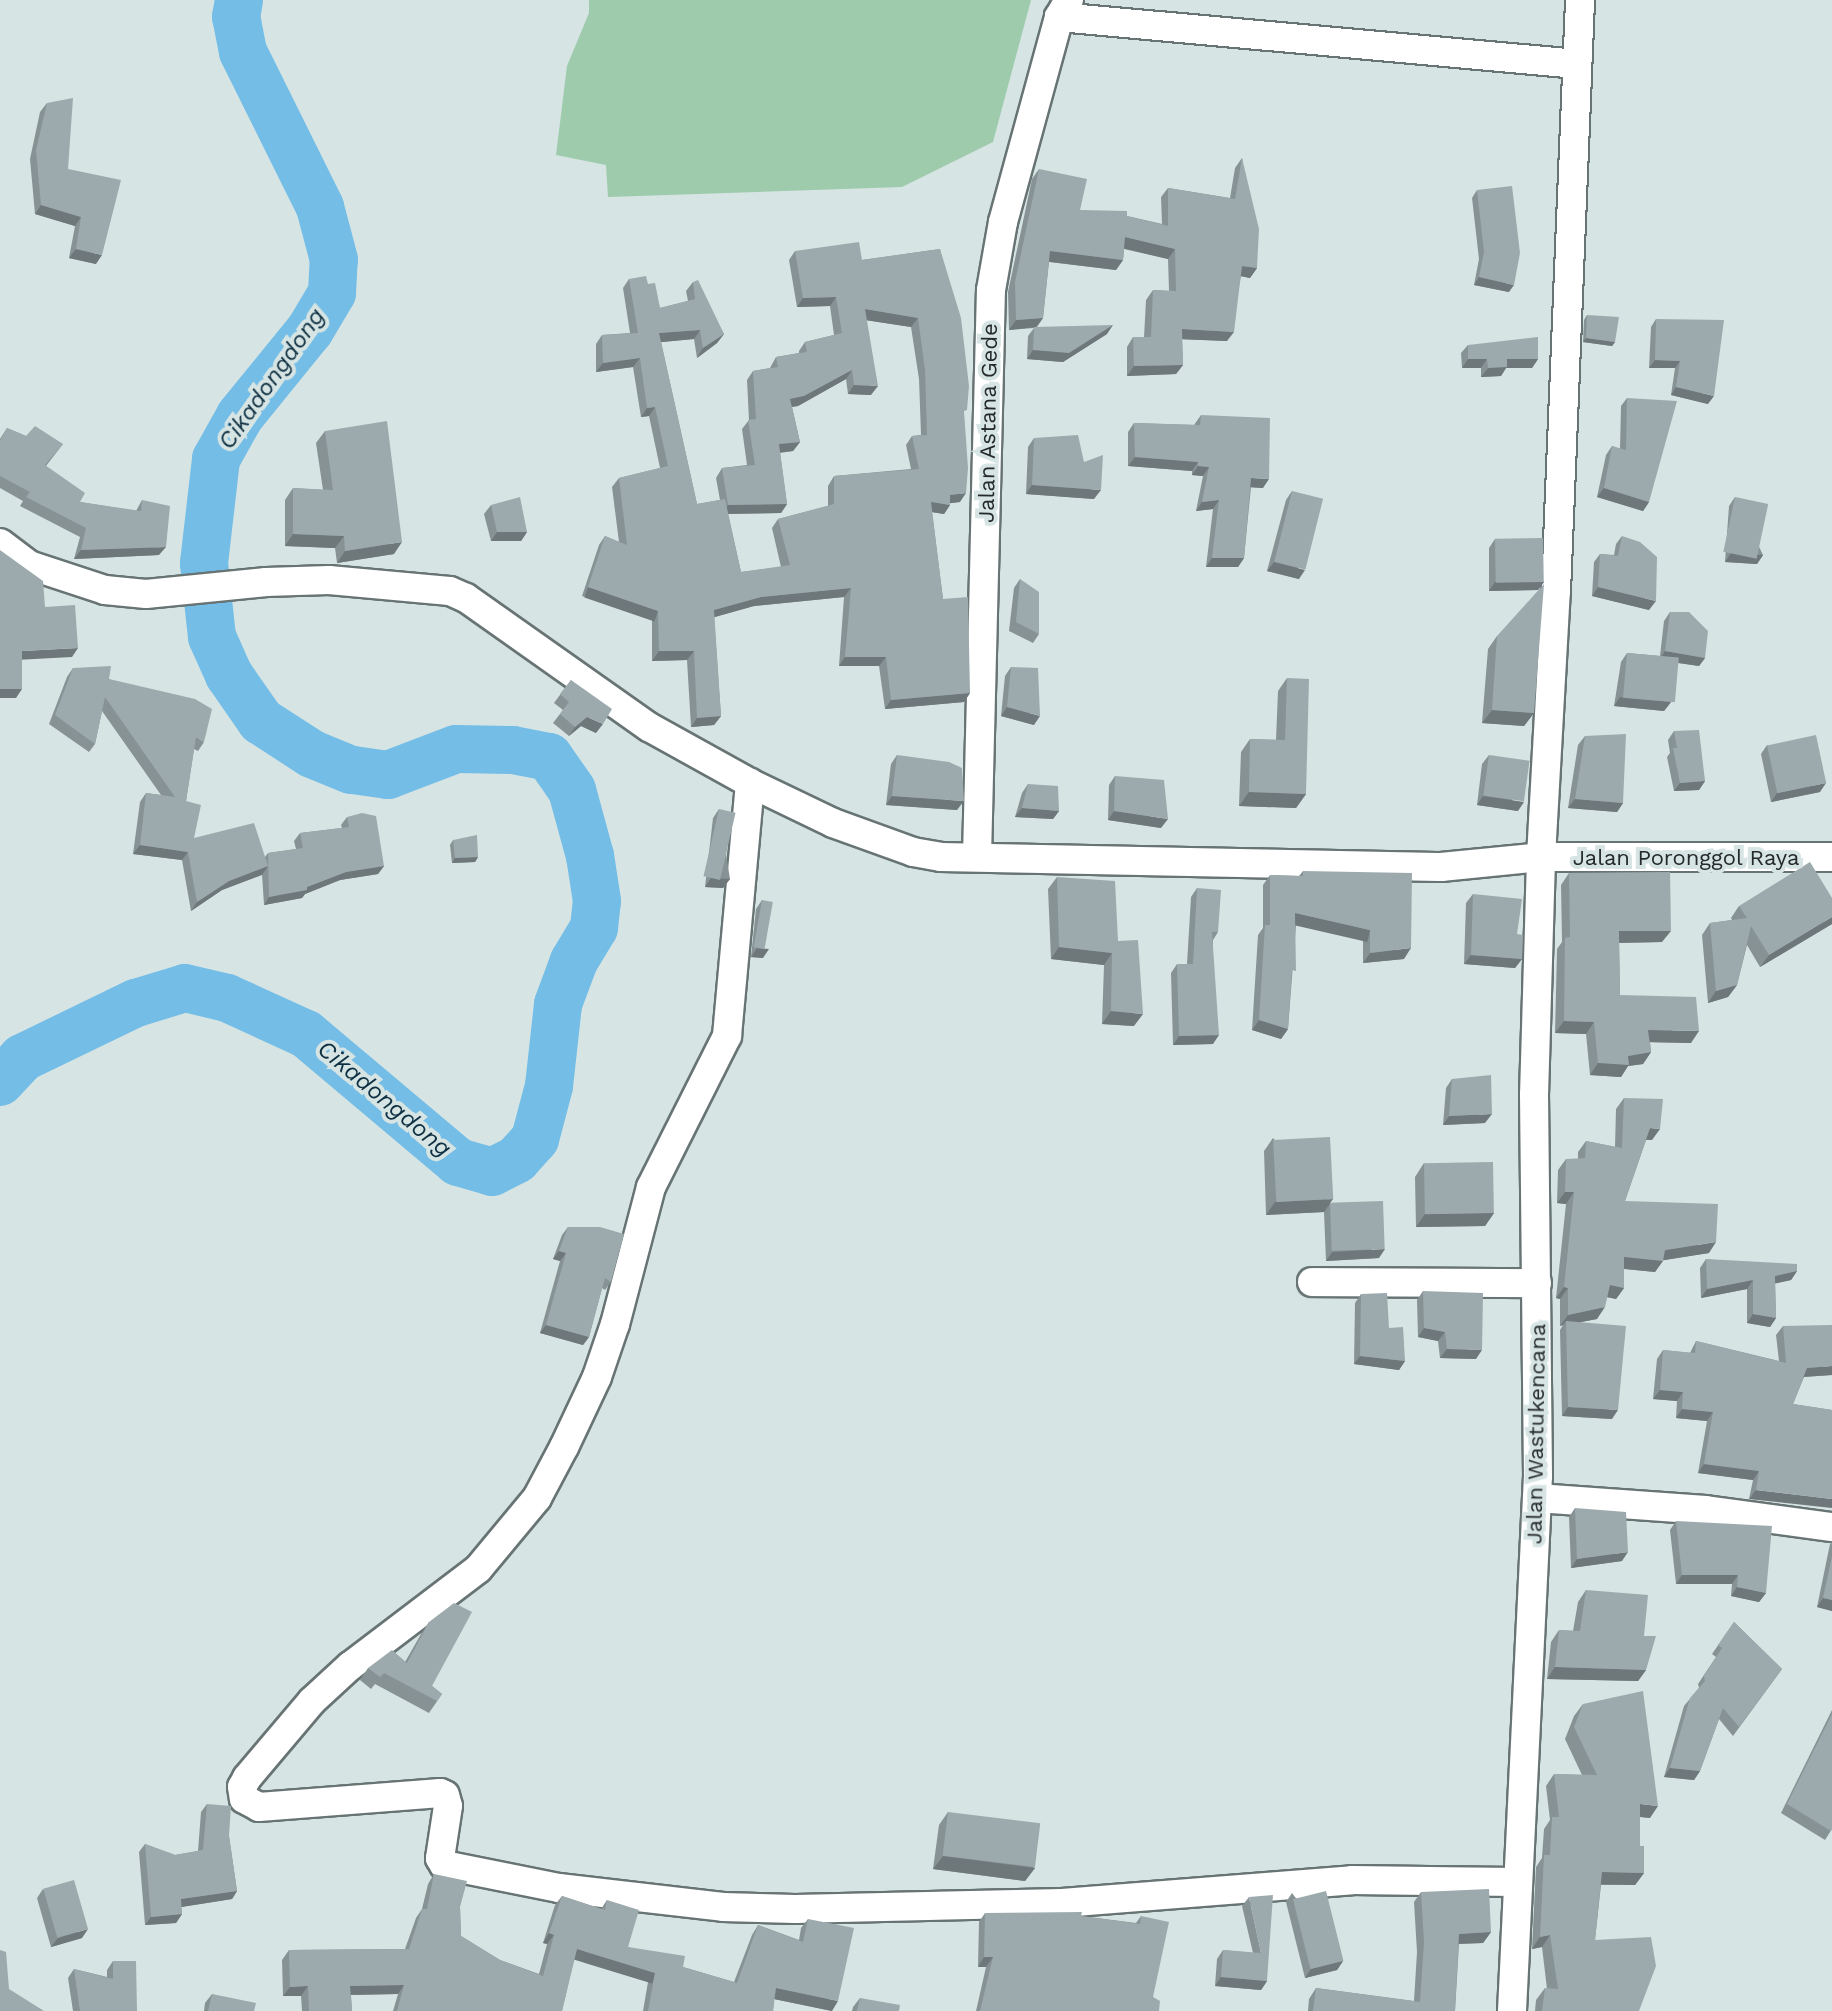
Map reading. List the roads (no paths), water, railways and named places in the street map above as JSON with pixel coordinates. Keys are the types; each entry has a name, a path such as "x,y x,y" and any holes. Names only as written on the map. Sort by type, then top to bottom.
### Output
{"street":[{"name":"Jalan Wastukencana","path":"1512,2011 1537,1498 1534,1095 1541,857 1556,591 1580,0"},
{"path":"1064,8 1577,64"},
{"name":"Jalan Astana Gede","path":"977,857 991,290 1000,233 1064,8"},
{"name":"Jalan Poronggol Raya","path":"0,543 29,565 105,590 146,594 329,580 450,591 466,598 649,727 750,783 876,840 913,852 977,857 1441,867 1541,857 1832,857"},
{"path":"750,783 727,1036 651,1187 615,1324 597,1377 564,1447 537,1498 478,1569 350,1666 312,1701 247,1778 242,1787 244,1799 259,1807 440,1793 445,1795 448,1806 440,1858 444,1865 559,1888 723,1907 840,1909 1062,1903 1330,1880 1518,1882"},
{"path":"1312,1282 1537,1283"},
{"path":"1537,1498 1706,1510 1832,1527"}],"waterway":[{"name":"Cikadongdong","path":"0,1082 22,1058 136,1003 185,988 227,998 306,1034 458,1162 492,1172 517,1159 535,1139 549,1086 558,1004 574,961 594,928 597,901 590,856 572,790 549,757 513,750 456,749 388,775 351,770 312,754 261,721 229,675 212,637 204,563 216,459 240,416 310,330 332,293 334,260 320,207 243,52 236,17 239,0"}]}
